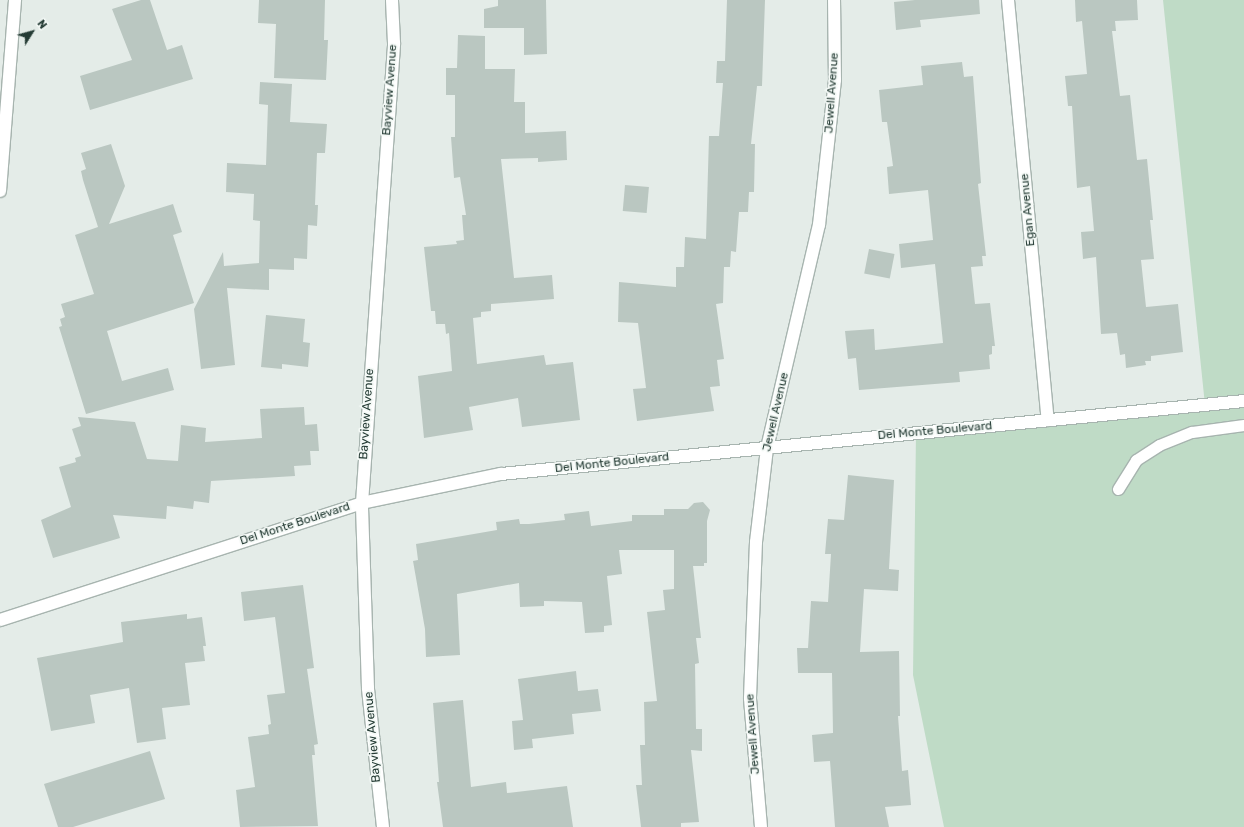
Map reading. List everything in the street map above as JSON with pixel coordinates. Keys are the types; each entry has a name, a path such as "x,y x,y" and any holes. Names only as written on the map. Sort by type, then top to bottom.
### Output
{"street":[{"path":"0,191 15,0"},
{"name":"Bayview Avenue","path":"383,827 368,688 362,503 394,43 392,0"},
{"name":"Jewell Avenue","path":"761,827 750,698 756,542 767,448 819,225 835,80 834,0"},
{"name":"Egan Avenue","path":"1008,0 1048,420"},
{"name":"Del Monte Boulevard","path":"0,620 362,503 501,474 1244,401"}],"lane":[{"path":"1118,489 1136,460 1159,445 1192,432 1244,425"}],"green space":[{"path":"1163,0 1244,0 1244,827 944,827 913,675 916,432 1205,405"}],"building":[{"path":"141,0 150,0 167,50 182,45 193,79 90,110 80,76 132,60 112,9"},
{"path":"259,0 325,0 324,40 328,40 326,80 274,78 276,24 258,23"},
{"path":"498,0 546,0 547,54 524,55 524,28 484,28 484,9 498,6"},
{"path":"727,0 765,0 762,86 757,86 751,144 755,144 754,192 749,192 748,212 739,212 736,252 731,251 730,267 724,267 723,303 716,304 724,359 717,360 720,386 710,387 714,411 637,421 633,389 646,388 638,323 618,322 619,282 676,287 676,267 684,267 685,237 706,239 709,136 719,136 723,83 716,83 717,61 725,61"},
{"path":"915,0 979,0 980,14 920,20 921,27 896,30 894,2"},
{"path":"1075,0 1137,0 1138,20 1115,21 1116,31 1112,31 1120,96 1130,95 1137,160 1147,159 1153,220 1150,220 1154,259 1141,260 1146,307 1178,304 1183,352 1151,356 1151,361 1145,361 1146,365 1126,368 1125,354 1120,355 1117,333 1101,334 1096,257 1083,259 1081,232 1094,231 1090,186 1077,188 1072,106 1068,106 1065,76 1087,74 1082,21 1076,22"},
{"path":"458,35 485,36 485,69 515,69 514,102 525,102 525,133 566,131 567,160 538,162 538,158 501,159 514,278 552,275 554,299 491,304 491,311 481,312 481,317 473,318 477,364 544,355 546,365 573,362 580,420 522,427 518,398 469,407 473,430 424,438 418,376 452,371 449,333 446,334 445,324 436,324 435,311 431,311 424,247 457,244 456,241 464,240 462,215 466,215 460,177 454,178 451,137 455,137 455,95 446,95 446,68 457,68"},
{"path":"962,62 964,77 973,76 981,183 978,184 986,256 982,256 983,266 971,267 975,304 990,303 995,346 992,346 992,354 989,355 990,369 959,372 960,382 859,390 856,358 848,359 845,331 874,329 875,350 943,343 935,264 901,268 899,244 933,240 928,190 889,194 887,167 893,166 887,122 882,122 879,90 923,85 921,66"},
{"path":"260,82 292,84 290,122 327,124 325,153 317,153 315,205 318,205 317,226 308,225 307,259 294,258 294,270 269,269 269,290 227,288 235,365 201,369 194,309 223,252 224,266 259,263 260,221 253,220 254,194 226,192 227,163 266,165 268,105 259,104"},
{"path":"111,144 125,186 109,224 173,204 182,232 173,235 194,303 107,331 122,381 168,368 174,390 86,414 59,327 62,326 60,319 65,317 61,304 94,294 75,235 98,227 83,180 81,171 86,169 81,153"},
{"path":"625,185 649,187 647,213 623,211"},
{"path":"869,249 895,254 890,279 864,274"},
{"path":"266,315 305,319 303,342 310,343 308,367 282,364 282,369 261,367"},
{"path":"304,407 305,425 317,424 319,451 310,451 311,465 294,466 295,476 211,481 209,503 194,501 193,509 167,506 166,519 113,515 120,538 53,558 41,520 71,507 59,467 76,462 75,458 81,456 72,429 81,426 78,417 135,422 147,459 178,461 181,425 206,428 205,442 262,438 260,409"},
{"path":"848,475 894,480 889,569 899,570 898,591 864,589 860,652 899,651 900,716 898,716 902,771 908,770 911,805 885,807 889,827 835,827 830,761 814,762 812,735 833,733 832,673 798,673 797,648 808,648 811,601 828,602 831,554 825,554 828,519 844,520"},
{"path":"703,502 710,510 707,521 707,563 704,563 704,566 693,566 701,638 696,638 699,663 695,664 696,729 702,729 702,751 691,750 699,822 681,823 681,827 641,827 636,785 642,785 640,745 645,745 644,702 657,701 647,612 665,610 663,590 674,589 674,550 619,550 622,574 607,576 612,625 604,626 604,632 585,633 582,602 544,601 544,606 520,607 519,583 457,594 460,655 426,657 425,629 413,561 418,560 416,544 497,530 496,522 519,519 520,524 529,524 565,520 564,514 589,511 591,526 632,521 632,515 664,515 664,509 688,509 694,503"},
{"path":"303,585 314,668 307,669 318,744 314,745 315,755 312,755 318,826 240,827 236,790 255,787 248,737 269,734 268,725 271,724 267,695 285,693 275,617 244,621 241,592"},
{"path":"187,614 187,619 202,617 206,646 203,646 205,661 185,663 190,705 162,708 166,739 137,743 129,688 90,695 95,723 51,731 37,658 123,642 121,622"},
{"path":"576,671 578,691 598,689 601,711 572,714 574,734 532,739 533,748 514,750 512,721 523,720 518,679"},
{"path":"463,700 471,787 506,782 507,793 567,786 573,827 443,827 437,782 439,782 433,703"},
{"path":"150,751 165,799 73,827 58,827 44,784"}]}
